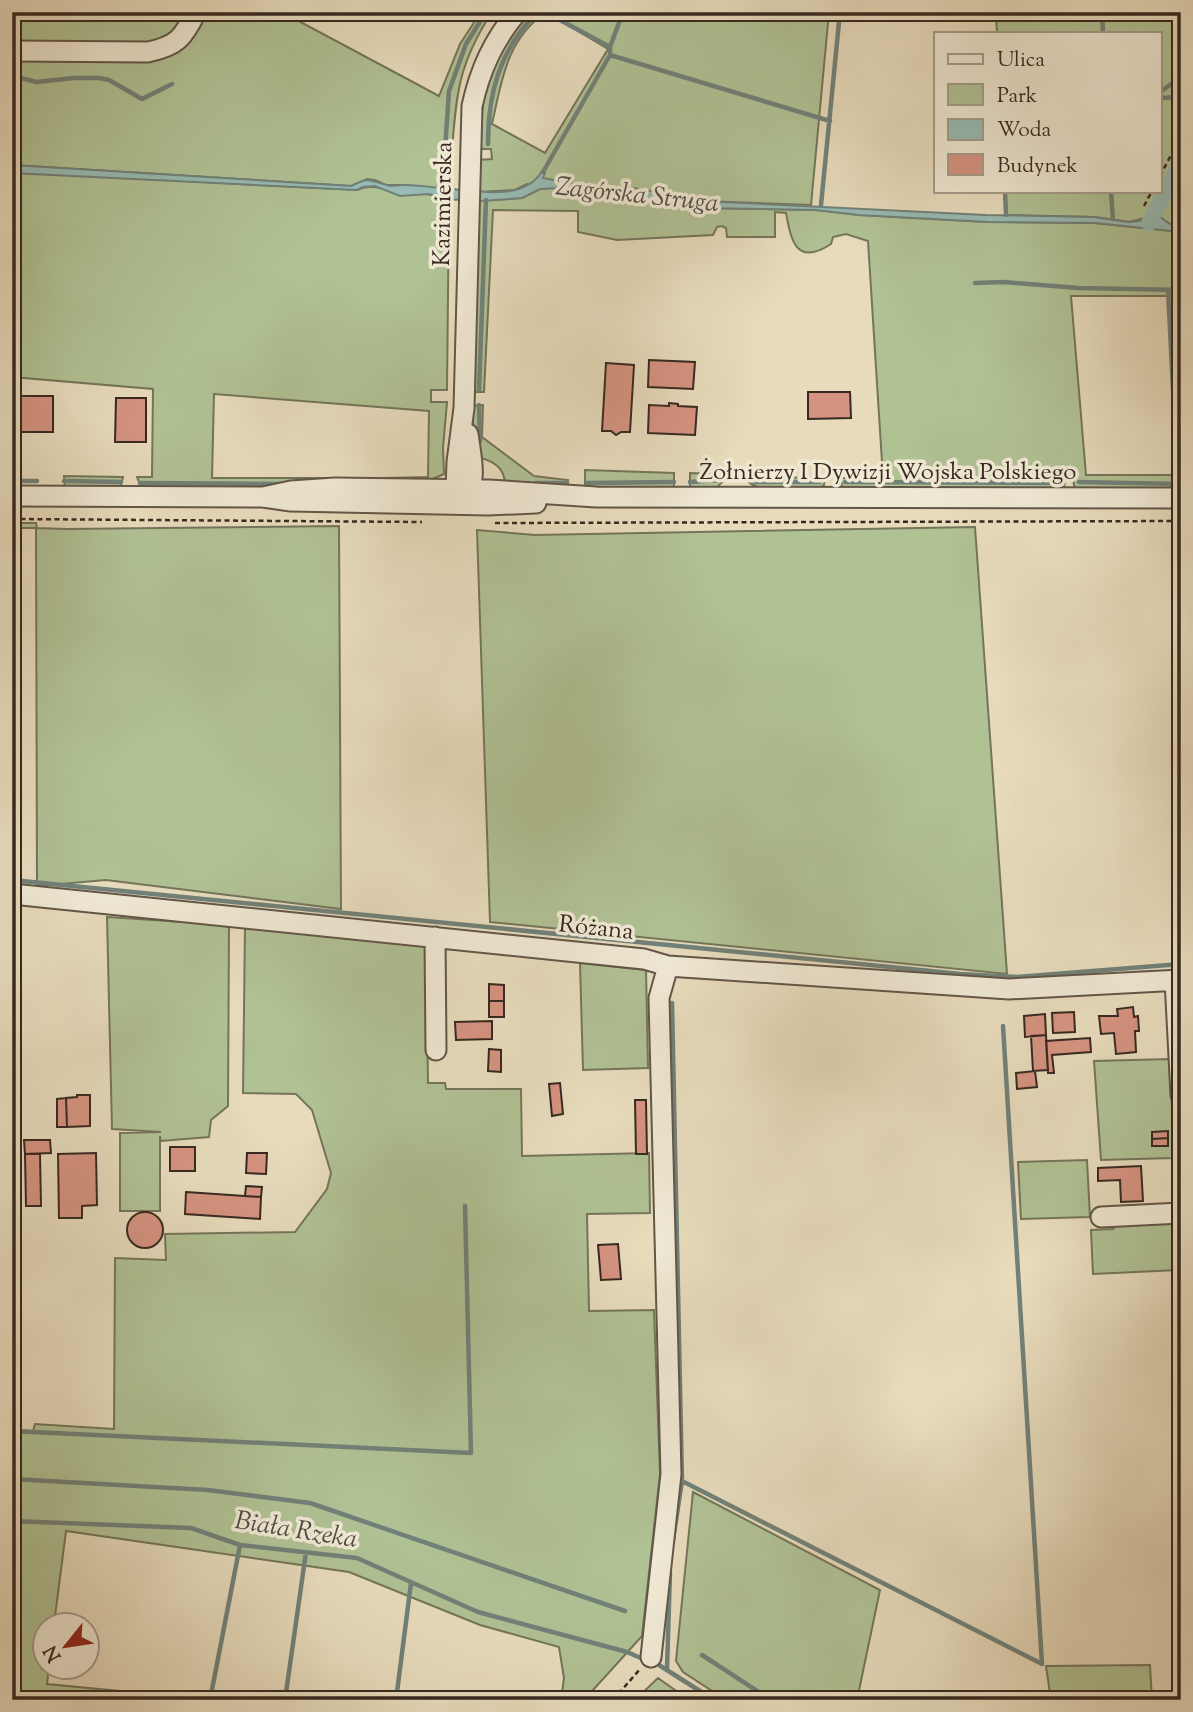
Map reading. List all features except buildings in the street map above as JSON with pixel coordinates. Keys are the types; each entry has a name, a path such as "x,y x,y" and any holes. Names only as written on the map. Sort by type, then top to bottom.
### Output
{"street":[{"path":"12,51 148,52 169,47 186,33 196,12"},
{"name":"Kazimierska","path":"464,494 457,462 464,408 471,125 477,88 491,49 517,12"},
{"name":"Żołnierzy I Dywizji Wojska Polskiego","path":"12,496 262,497 291,501 464,494 525,504 596,498 1181,498"},
{"name":"Różana","path":"12,894 644,959 668,966 1009,989 1178,980 1181,1095"},
{"path":"435,937 436,1050"},
{"path":"651,1657 671,1474 659,998 668,966"},
{"path":"1101,1217 1181,1213"}],"path":[{"path":"1162,172 1181,136"},
{"path":"1144,206 1151,192"},
{"path":"12,519 430,522"},
{"path":"484,523 1181,521"},
{"path":"613,1700 651,1657"}],"green space":[{"path":"12,12 282,12 439,96 460,44 481,12 492,12 472,47 461,79 455,112 449,189 386,185 367,179 351,186 12,165"},
{"path":"528,12 546,12 829,12 811,205 702,201 624,187 527,184 515,190 479,192 478,160 492,159 491,149 481,149 478,146 485,88 495,60","holes":["546,12 608,49 545,153 492,124 503,77 514,48 522,35"]},
{"path":"996,12 1181,12 1181,226 1170,224 1157,215 1129,222 1094,217 1006,215 1005,192 1162,192 1162,32 997,32"},
{"path":"12,172 357,190 375,187 405,194 427,194 449,199 447,390 431,390 431,402 447,402 444,474 428,481 383,481 384,478 428,477 429,411 214,394 212,478 365,478 364,481 258,489 142,489 137,477 152,477 153,389 12,377"},
{"path":"561,187 585,194 634,196 700,208 816,210 988,222 1095,223 1181,232 1181,296 1071,296 1086,475 1180,475 1180,490 1075,489 1072,475 1066,475 1064,488 843,490 840,478 883,478 868,241 846,234 833,237 831,244 819,250 810,253 803,251 793,241 786,213 775,212 775,237 727,237 726,228 722,226 717,227 713,235 617,240 578,232 578,211 493,210 484,392 472,392 479,201 522,198 540,189"},
{"path":"483,405 482,437 534,476 568,480 567,485 505,485 500,469 478,457 471,412 472,406"},
{"path":"585,470 674,473 674,486 670,490 595,489 585,485"},
{"path":"690,473 717,474 722,478 722,482 716,489 692,488"},
{"path":"64,476 123,477 120,489 65,488"},
{"path":"745,477 825,478 824,485 817,489 777,490 757,487"},
{"path":"12,523 36,523 37,528 66,529 339,526 341,909 106,880 37,886 36,528 12,528"},
{"path":"975,527 1007,974 490,922 477,530 535,535"},
{"path":"107,917 229,925 228,1106 211,1120 209,1137 161,1141 160,1136 160,1211 120,1211 120,1133 161,1132 112,1129"},
{"path":"245,926 426,947 428,1083 445,1083 446,1089 521,1089 522,1156 649,1153 650,1213 587,1214 589,1311 654,1310 660,1474 642,1636 584,1700 561,1700 564,1678 559,1647 480,1625 349,1572 66,1531 56,1610 32,1610 32,1680 47,1680 47,1684 141,1693 145,1700 12,1700 12,1430 33,1431 35,1424 114,1429 115,1258 166,1260 165,1234 295,1232 327,1189 331,1173 312,1110 296,1094 243,1093"},
{"path":"580,963 646,970 648,1068 583,1070"},
{"path":"1170,1059 1174,1158 1101,1160 1094,1061"},
{"path":"1087,1160 1090,1217 1021,1219 1018,1162"},
{"path":"1176,1221 1178,1270 1093,1274 1091,1230 1113,1229 1119,1223"},
{"path":"693,1492 880,1590 857,1700 726,1700 683,1672 676,1661"},
{"path":"1150,1665 1152,1700 1051,1700 1046,1666"},
{"path":"658,1678 689,1700 635,1700"}],"water":[{"name":"Zagórska Struga","path":"12,165 351,186 370,180 391,186 413,185 482,192 510,191 523,187 534,181 542,171 545,173 543,178 596,188 634,188 702,201 986,215 1094,217 1129,222 1157,215 1170,224 1181,226 1181,232 1095,223 988,222 816,210 700,208 634,196 585,194 561,188 540,189 522,198 481,201 443,199 429,194 400,196 375,186 357,190 12,173"}],"waterway":[{"path":"440,188 449,91 466,44 486,12"},
{"path":"488,144 490,107 505,56 538,12"},
{"path":"545,12 610,47 623,12"},
{"path":"821,205 840,12"},
{"path":"1102,12 1103,32"},
{"name":"Zagórska Struga","path":"543,172 610,55 610,47"},
{"path":"610,55 830,121"},
{"path":"12,76 37,82 99,78 109,80 142,99 172,84"},
{"path":"1162,91 1181,77"},
{"path":"1162,98 1181,97"},
{"path":"1149,223 1181,162"},
{"path":"1005,192 1006,215"},
{"path":"1111,192 1113,219"},
{"path":"479,390 486,200"},
{"path":"975,283 1181,290"},
{"path":"1168,290 1177,468"},
{"path":"479,405 480,441"},
{"path":"690,482 719,480"},
{"path":"12,481 37,481"},
{"path":"64,481 121,482"},
{"path":"587,483 674,482"},
{"path":"751,482 820,482"},
{"path":"845,482 1059,483"},
{"path":"1079,482 1178,484"},
{"path":"140,483 285,484"},
{"path":"536,483 567,483"},
{"path":"12,880 961,974 1017,977 1181,964"},
{"path":"672,1003 682,1481 673,1540"},
{"path":"682,1481 1042,1664 1003,1026"},
{"path":"12,1431 471,1453 465,1206"},
{"path":"12,1479 208,1490 310,1503 625,1611"},
{"name":"Biała Rzeka","path":"12,1521 191,1528 240,1545 357,1558 478,1612 627,1652 643,1659"},
{"path":"210,1700 240,1545"},
{"path":"285,1700 306,1552"},
{"path":"667,1669 670,1573"},
{"path":"396,1700 411,1583"},
{"path":"702,1655 771,1700"},
{"name":"Biała Rzeka","path":"659,1665 714,1700"}]}
